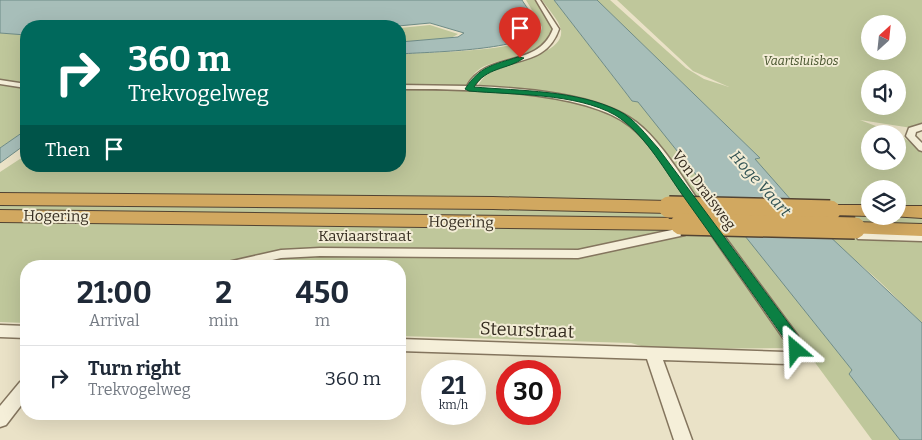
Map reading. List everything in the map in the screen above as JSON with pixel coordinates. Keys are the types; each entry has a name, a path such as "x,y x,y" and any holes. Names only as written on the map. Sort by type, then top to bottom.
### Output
{"highway":[{"name":"Hogering","path":"0,199 493,203 861,211"},
{"path":"906,212 922,212"},
{"name":"Hogering","path":"0,216 858,232 922,230"}],"street":[{"path":"469,89 477,76 488,69 532,54 552,41 556,29 538,0"},
{"path":"0,82 20,85"},
{"name":"Von Draisweg","path":"406,87 469,89 557,96 586,102 616,113 633,124 692,199 750,279 793,340 796,350"},
{"path":"922,127 912,130 910,136 922,148"},
{"name":"Kaviaarstraat","path":"254,260 281,254 320,252 578,254 681,228"},
{"path":"858,232 922,237"},
{"path":"0,331 20,332"},
{"name":"Steurstraat","path":"406,345 788,358 796,350"},
{"path":"653,354 683,440"},
{"path":"0,420 20,394"}],"green space":[{"path":"526,0 536,0 552,28 549,37 543,44 534,50 481,68 474,74 466,86 406,85 406,54 480,50 503,46 523,42 537,36 542,27"},
{"path":"542,0 554,0 632,101 638,101 852,370 849,374 900,440 872,440 643,129 626,116 607,106 586,99 542,92 477,87 484,76 490,72 545,52 560,39 560,26"},
{"name":"Vaartsluisbos","path":"597,0 610,0 686,68 704,79 729,87 693,71 617,0 922,0 922,126 912,128 906,127 906,125 860,120 873,125 861,125 861,170 906,170 906,139 922,150 922,208 906,207 906,180 861,180 861,207 796,205 754,159 760,158"},
{"path":"430,25 458,34 451,38 406,42 406,27"},
{"path":"0,33 20,34 20,84 0,81"},
{"path":"0,84 20,87 20,134 0,148"},
{"path":"406,87 455,88 523,93 556,98 587,105 614,115 634,128 642,136 692,204 0,194 0,172 20,159 20,172 406,172"},
{"path":"119,204 697,212 704,221 0,211 0,206"},
{"path":"805,214 861,215 861,224 815,223"},
{"path":"906,216 922,216 922,225 906,225"},
{"path":"0,220 684,229 588,249 309,248 263,253 237,260 20,260 20,323 0,322"},
{"path":"684,234 714,235 790,346 788,348 664,349 648,348 631,343 406,336 406,260 267,260 292,256 427,255 571,259"},
{"path":"830,238 922,240 922,323 879,281"}],"water":[{"path":"0,0 522,0 536,24 535,31 527,38 513,43 494,47 406,54 406,41 458,37 464,33 430,23 406,25 406,20 20,20 20,35 0,33"},
{"name":"Hoge Vaart","path":"554,0 597,0 760,158 755,159 792,201 922,323 922,440 900,440 849,374 852,370 638,102 632,101"},
{"path":"20,134 20,148 0,163 0,148"}],"route":[{"path":"520,58 488,69 477,76 469,89 557,96 586,102 616,113 633,124 692,199 793,340 796,350"}]}
